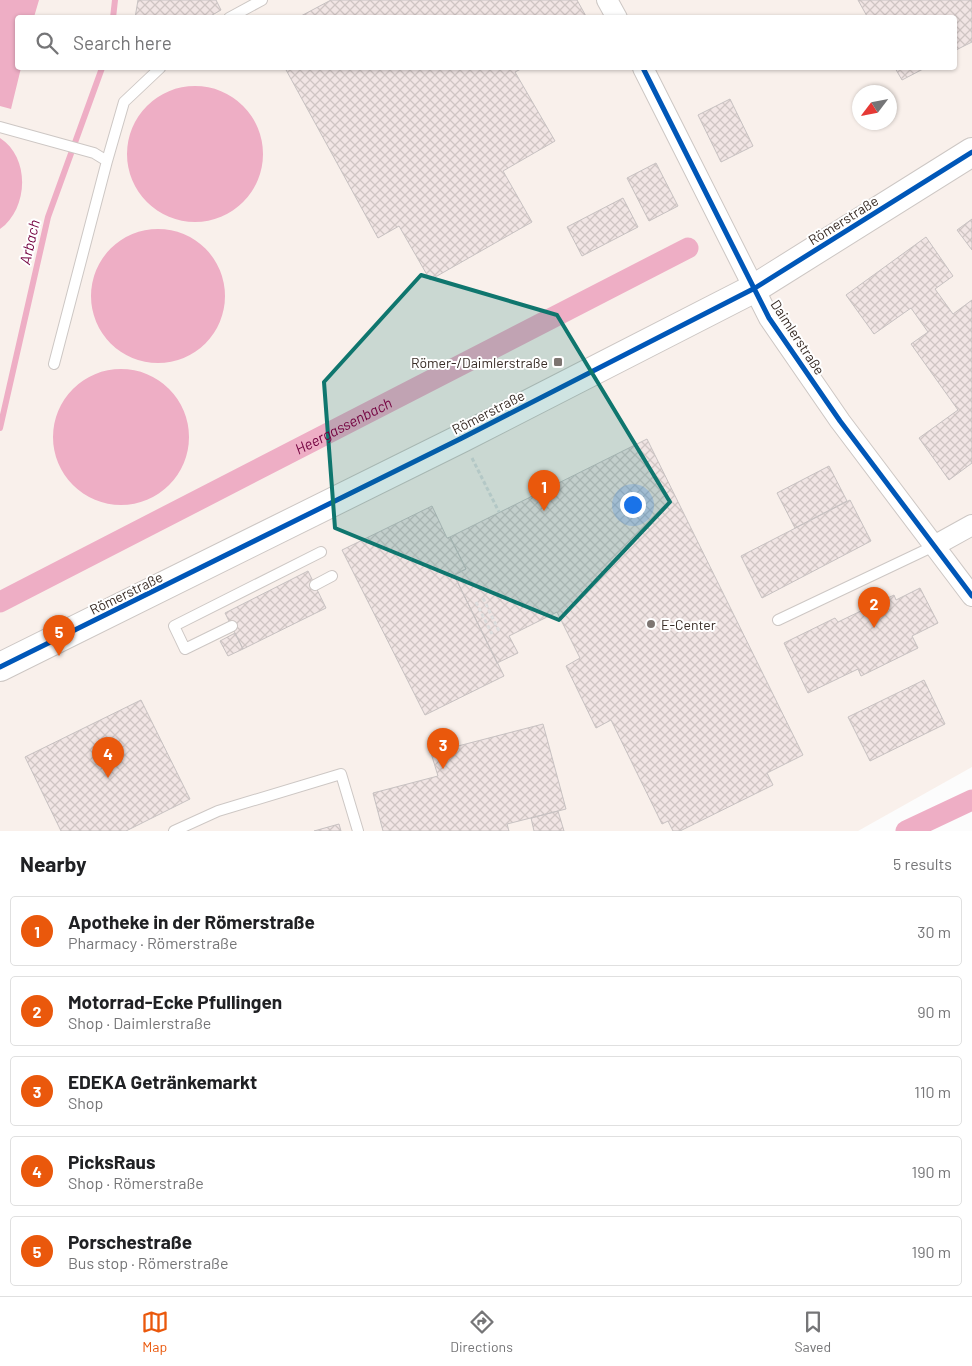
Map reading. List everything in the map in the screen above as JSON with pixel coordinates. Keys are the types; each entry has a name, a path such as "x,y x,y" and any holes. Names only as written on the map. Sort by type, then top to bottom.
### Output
{"main road":[{"name":"Römerstraße","path":"0,667 462,438 755,288 972,152"}],"street":[{"path":"608,0 616,15"},
{"name":"Daimlerstraße","path":"644,70 769,318 840,421 972,596"},
{"path":"934,546 972,525"}],"lane":[{"path":"234,15 262,0"},
{"path":"54,364 124,102 158,70"},
{"path":"0,127 94,153 107,161"},
{"path":"778,620 934,546"},
{"path":"232,626 186,649 174,626 321,552"},
{"path":"314,585 332,576"},
{"path":"174,831 218,811 341,774 358,831"}],"path":[{"path":"475,464 498,512"},
{"path":"483,598 499,631"},
{"path":"476,602 492,634"}],"highlighted area":[{"path":"421,275 557,315 670,502 559,620 335,528 324,382"}],"shaded area":[{"path":"0,0 972,0 972,767 858,831 0,831"},
{"path":"0,0 39,0 35,15 15,15 15,70 21,70 11,109 0,106"},
{"path":"195,86 221,92 243,106 257,128 263,154 257,180 243,202 221,216 195,222 169,216 147,202 133,180 127,154 133,128 147,106 169,92"},
{"path":"0,138 10,147 17,158 21,170 22,184 16,209 0,229"},
{"path":"158,229 184,234 206,248 220,270 225,296 220,322 206,344 184,358 158,363 132,358 110,344 96,322 91,296 96,270 110,248 132,234"},
{"path":"121,369 147,375 169,389 183,411 189,437 183,463 169,485 147,499 121,505 95,499 73,485 59,463 53,437 59,411 73,389 95,375"}],"building":[{"path":"138,0 216,0 221,10 212,15 136,15"},
{"path":"331,0 577,0 585,15 303,15"},
{"path":"858,0 972,0 972,42 957,50 957,15 866,15"},
{"path":"286,70 519,70 515,72 555,141 503,171 532,222 430,280 399,226 378,238"},
{"path":"896,70 921,70 902,80"},
{"path":"730,99 753,146 721,162 698,115"},
{"path":"656,163 678,206 649,221 627,178"},
{"path":"623,198 638,227 582,256 567,227"},
{"path":"972,219 972,250 957,230"},
{"path":"926,237 953,276 935,289 953,314 972,300 972,463 949,480 919,438 958,410 911,344 928,332 911,308 874,334 846,295"},
{"name":"E-Center","path":"647,439 803,755 767,773 773,785 680,831 673,831 668,821 662,824 611,720 596,728 566,666 580,658 557,612 509,636 518,653 497,663 454,575 466,569 450,537"},
{"path":"829,466 847,501 795,528 777,493"},
{"path":"850,500 871,541 762,598 741,556"},
{"path":"432,506 447,538 450,537 466,569 454,575 504,676 425,715 342,550"},
{"path":"308,571 326,608 243,649 225,613"},
{"path":"920,588 938,623 912,636 918,648 861,676 858,669 808,693 784,643 835,618 838,622 894,595 896,600"},
{"path":"235,633 243,649 228,656 220,641"},
{"path":"924,680 945,724 870,761 848,717"},
{"path":"141,700 190,799 126,831 61,831 25,757"},
{"path":"543,724 566,809 507,824 509,831 383,831 373,793 438,776 431,753"},
{"path":"558,811 564,831 534,831 531,818"},
{"path":"339,824 341,831 314,831"}],"waterway":[{"name":"Arbach","path":"113,15 115,0"},
{"name":"Arbach","path":"0,428 48,217 101,70"},
{"name":"Heergassenbach","path":"0,602 688,248"},
{"path":"906,831 972,800"}],"cycle path":[{"path":"644,70 769,318 840,421 972,596"},
{"path":"0,667 462,438 755,288 972,152"}],"place":[{"name":"Römer-/Daimlerstraße","path":"558,362"},
{"name":"Apotheke in der Römerstraße","path":"544,511"},
{"name":"E-Center","path":"651,624"},
{"name":"Motorrad-Ecke Pfullingen","path":"874,628"},
{"name":"Porschestraße","path":"59,656"},
{"name":"EDEKA Getränkemarkt","path":"443,769"},
{"name":"PicksRaus","path":"108,778"}]}
